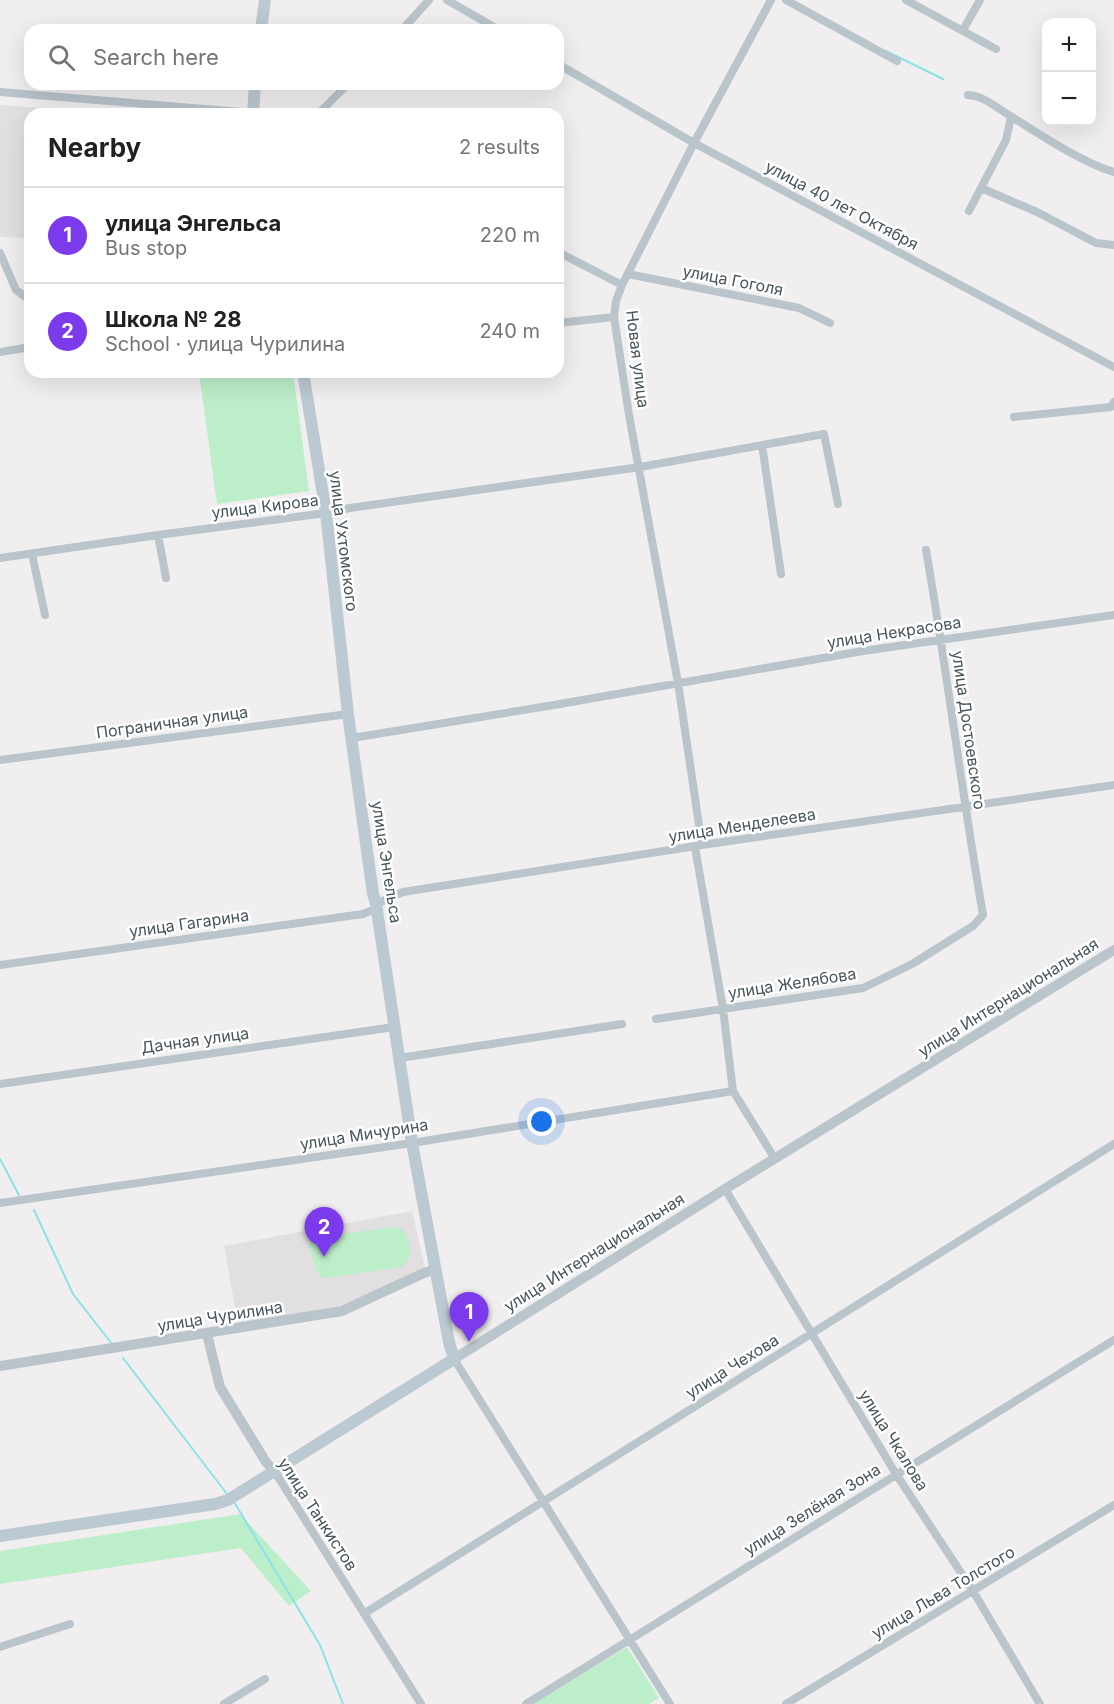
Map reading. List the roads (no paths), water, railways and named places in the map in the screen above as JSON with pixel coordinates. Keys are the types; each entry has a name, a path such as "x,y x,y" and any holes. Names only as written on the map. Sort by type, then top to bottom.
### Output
{"main road":[{"path":"262,24 265,0"},
{"path":"253,108 255,90"},
{"name":"улица Ухтомского","path":"304,378 326,513 348,714"},
{"name":"улица Энгельса","path":"348,714 373,894 412,1143 449,1344 454,1359"},
{"name":"улица Интернациональная","path":"0,1536 215,1504 228,1500 454,1359"}],"street":[{"path":"407,24 429,0"},
{"path":"447,0 489,24"},
{"name":"Новая улица","path":"733,1091 698,846 678,683 629,415 614,317 616,301 622,285 694,143 771,0"},
{"path":"786,0 897,61"},
{"path":"906,0 996,49"},
{"path":"963,30 980,0"},
{"name":"улица 40 лет Октября","path":"564,67 694,143 1114,367"},
{"path":"324,108 342,90"},
{"path":"0,92 184,108"},
{"path":"968,95 979,96 1093,164 1114,172"},
{"path":"969,211 1006,140 1011,117"},
{"path":"981,188 1037,212 1096,243 1114,245"},
{"path":"0,253 16,290 24,296"},
{"path":"564,255 622,285"},
{"name":"улица Гоголя","path":"628,274 799,308 830,324"},
{"path":"564,322 614,317"},
{"path":"0,351 24,348"},
{"path":"1014,417 1111,407 1114,402"},
{"name":"улица Кирова","path":"0,558 640,467 824,434 838,504"},
{"path":"762,445 781,574"},
{"path":"158,535 166,578"},
{"name":"улица Достоевского","path":"926,550 941,639 964,807 983,915"},
{"path":"32,554 45,615"},
{"name":"улица Некрасова","path":"352,738 941,639 1114,615"},
{"name":"Пограничная улица","path":"0,760 348,714"},
{"name":"улица Менделеева","path":"376,904 403,892 1114,785"},
{"name":"улица Гагарина","path":"0,965 363,914 375,909 376,904"},
{"name":"улица Желябова","path":"656,1018 863,988 912,964 974,926 983,915"},
{"name":"улица Интернациональная","path":"454,1359 1114,950"},
{"path":"400,1058 622,1024"},
{"name":"Дачная улица","path":"0,1084 394,1027"},
{"path":"733,1091 775,1159"},
{"name":"улица Мичурина","path":"0,1203 412,1143 733,1091"},
{"name":"улица Чехова","path":"365,1613 1114,1144"},
{"name":"улица Чкалова","path":"725,1189 896,1474 973,1591 1040,1704"},
{"name":"улица Чурилина","path":"0,1366 342,1311 436,1269"},
{"name":"улица Танкистов","path":"207,1334 220,1387 421,1704"},
{"name":"улица Зелёная Зона","path":"526,1704 1114,1340"},
{"name":"улица Энгельса","path":"454,1359 670,1704"},
{"name":"улица Льва Толстого","path":"786,1704 1114,1504"},
{"path":"0,1647 70,1624"},
{"path":"224,1704 265,1679"}],"waterway":[{"path":"886,51 943,79"},
{"path":"0,1159 19,1195"},
{"path":"34,1210 73,1294 112,1344"},
{"path":"123,1358 227,1494"},
{"path":"234,1502 320,1645 343,1704"}],"place":[{"name":"Школа № 28","path":"324,1257"},
{"name":"улица Энгельса","path":"469,1342"}]}
